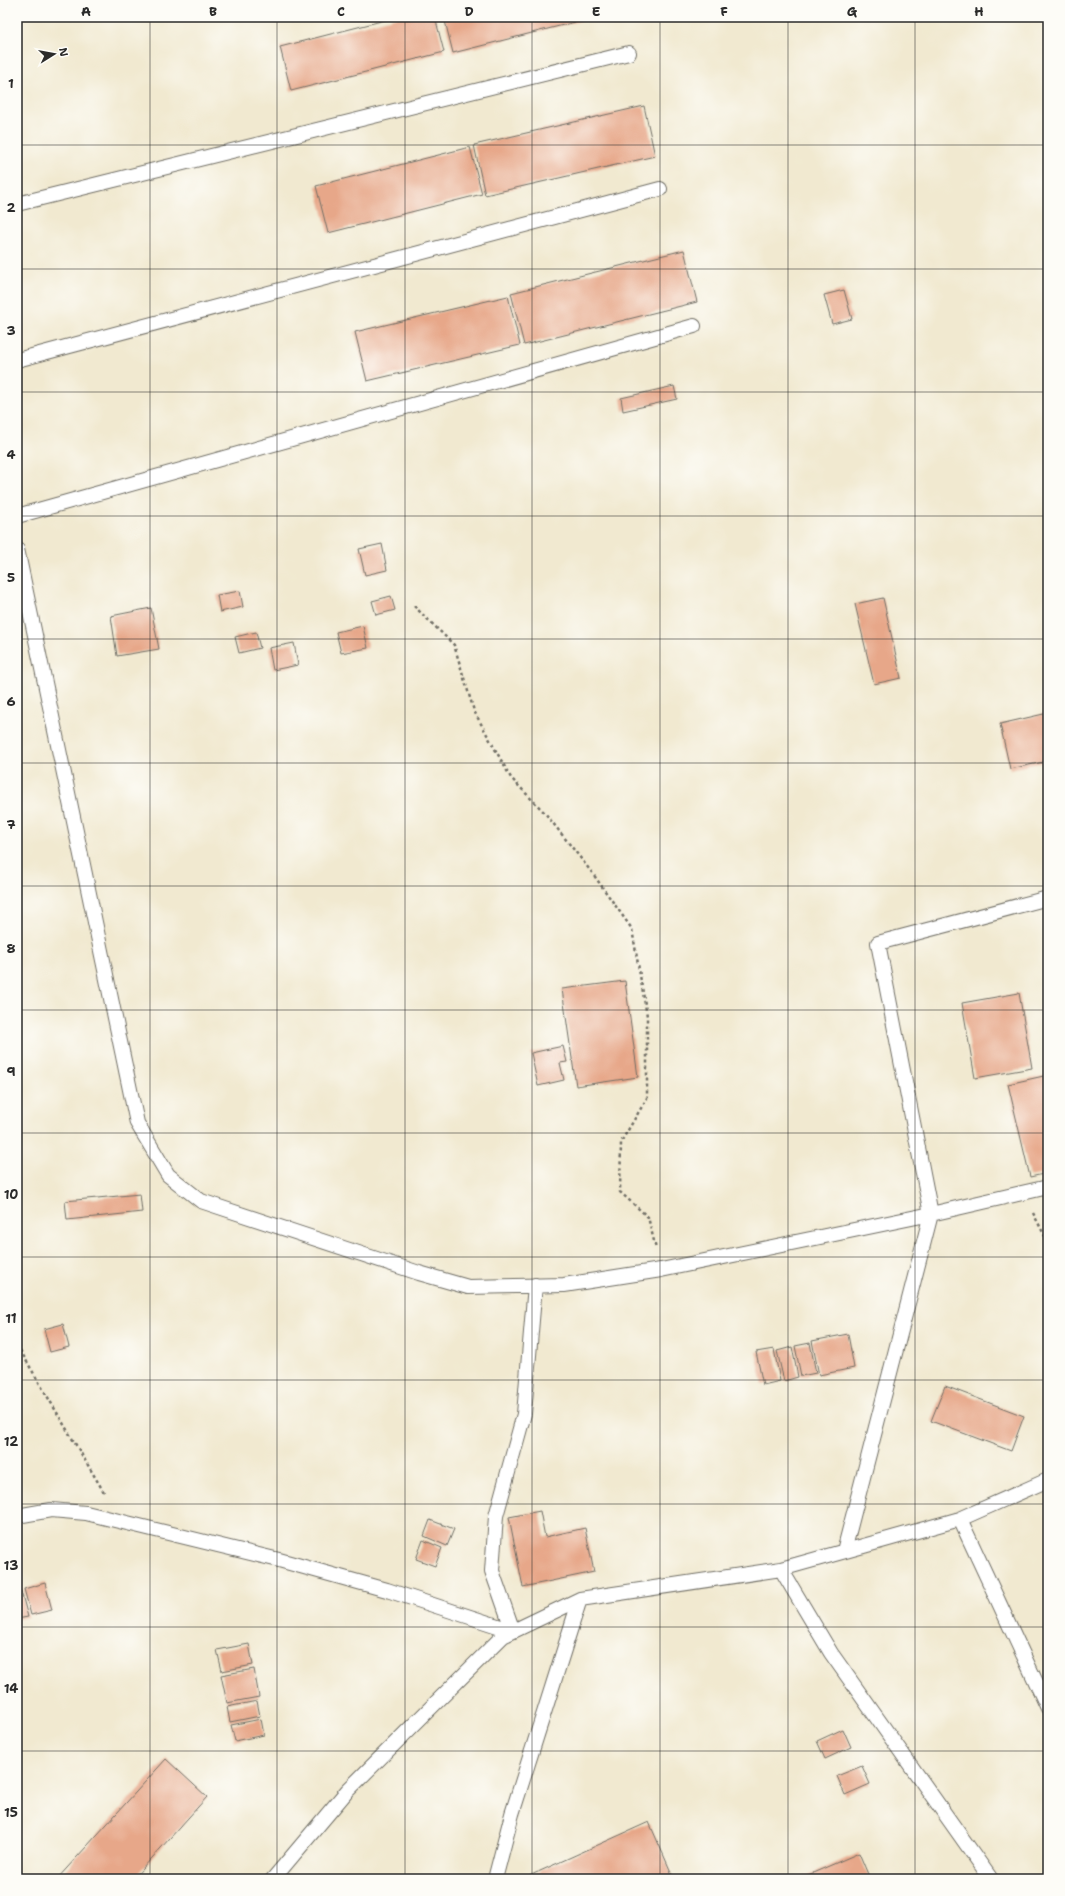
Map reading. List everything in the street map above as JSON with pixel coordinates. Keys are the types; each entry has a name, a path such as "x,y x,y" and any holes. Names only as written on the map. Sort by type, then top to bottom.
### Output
{"lane":[{"path":"17,204 629,53"},
{"path":"17,360 660,189"},
{"path":"17,516 694,326"},
{"path":"17,549 137,1123 168,1175 201,1200 419,1273 468,1287 564,1285 661,1270 931,1214 1048,1187"},
{"path":"844,1551 931,1214 878,943 1048,898"},
{"path":"513,1631 492,1571 496,1516 524,1414 535,1285"},
{"path":"272,1879 348,1790 503,1636 580,1599 780,1569 960,1519 1048,1480"},
{"path":"17,1516 51,1510 86,1513 279,1560 365,1584 513,1631"},
{"path":"960,1519 1048,1708"},
{"path":"780,1569 832,1653 991,1879"},
{"path":"494,1879 512,1814 580,1599"}],"path":[{"path":"414,606 454,645 474,711 511,778 545,813 593,874 632,929 647,1016 647,1098 621,1142 620,1192 648,1217 661,1270"},
{"path":"1022,1193 1048,1242"},
{"path":"17,1345 121,1522"}],"building":[{"path":"397,17 435,17 444,52 291,91 280,47"},
{"path":"444,17 591,17 591,18 453,53"},
{"path":"644,106 655,156 485,195 474,145"},
{"path":"470,147 482,194 328,233 316,186"},
{"path":"684,250 697,302 524,345 511,293"},
{"path":"844,290 852,319 832,324 824,295"},
{"path":"508,296 520,345 367,381 355,332"},
{"path":"674,386 677,399 623,411 621,398"},
{"path":"382,544 387,570 365,575 359,549"},
{"path":"240,591 243,607 220,612 217,595"},
{"path":"391,596 395,610 376,615 372,601"},
{"path":"883,598 901,678 874,684 855,604"},
{"path":"151,608 159,649 117,656 111,616"},
{"path":"363,626 368,648 341,653 336,632"},
{"path":"256,632 260,648 239,653 235,637"},
{"path":"294,643 298,665 273,670 269,648"},
{"path":"1048,713 1048,761 1010,769 1000,724"},
{"path":"625,981 638,1077 576,1086 562,989"},
{"path":"1019,993 1032,1068 975,1078 962,1003"},
{"path":"563,1046 567,1062 560,1063 564,1080 538,1086 531,1053"},
{"path":"1048,1075 1048,1173 1030,1177 1008,1084"},
{"path":"140,1194 142,1212 67,1220 65,1201"},
{"path":"63,1324 69,1347 50,1352 44,1329"},
{"path":"848,1334 854,1368 819,1375 812,1341"},
{"path":"810,1343 816,1373 801,1376 795,1346"},
{"path":"792,1347 798,1377 784,1381 777,1351"},
{"path":"774,1349 780,1381 763,1385 756,1352"},
{"path":"945,1386 1024,1416 1011,1451 931,1421"},
{"path":"540,1511 545,1537 585,1528 594,1572 523,1587 509,1517"},
{"path":"430,1520 454,1529 447,1546 424,1536"},
{"path":"423,1540 442,1548 435,1566 416,1559"},
{"path":"45,1583 52,1610 31,1615 24,1589"},
{"path":"21,1591 28,1617 17,1619 17,1592"},
{"path":"249,1644 253,1665 222,1671 217,1650"},
{"path":"254,1669 259,1697 227,1703 221,1675"},
{"path":"257,1701 260,1716 230,1722 227,1707"},
{"path":"261,1719 264,1735 235,1741 231,1725"},
{"path":"843,1729 851,1747 825,1759 817,1741"},
{"path":"166,1759 207,1797 133,1879 57,1879"},
{"path":"862,1766 870,1784 845,1795 837,1776"},
{"path":"649,1822 674,1879 530,1879 529,1876"},
{"path":"859,1853 870,1879 799,1879"}]}
